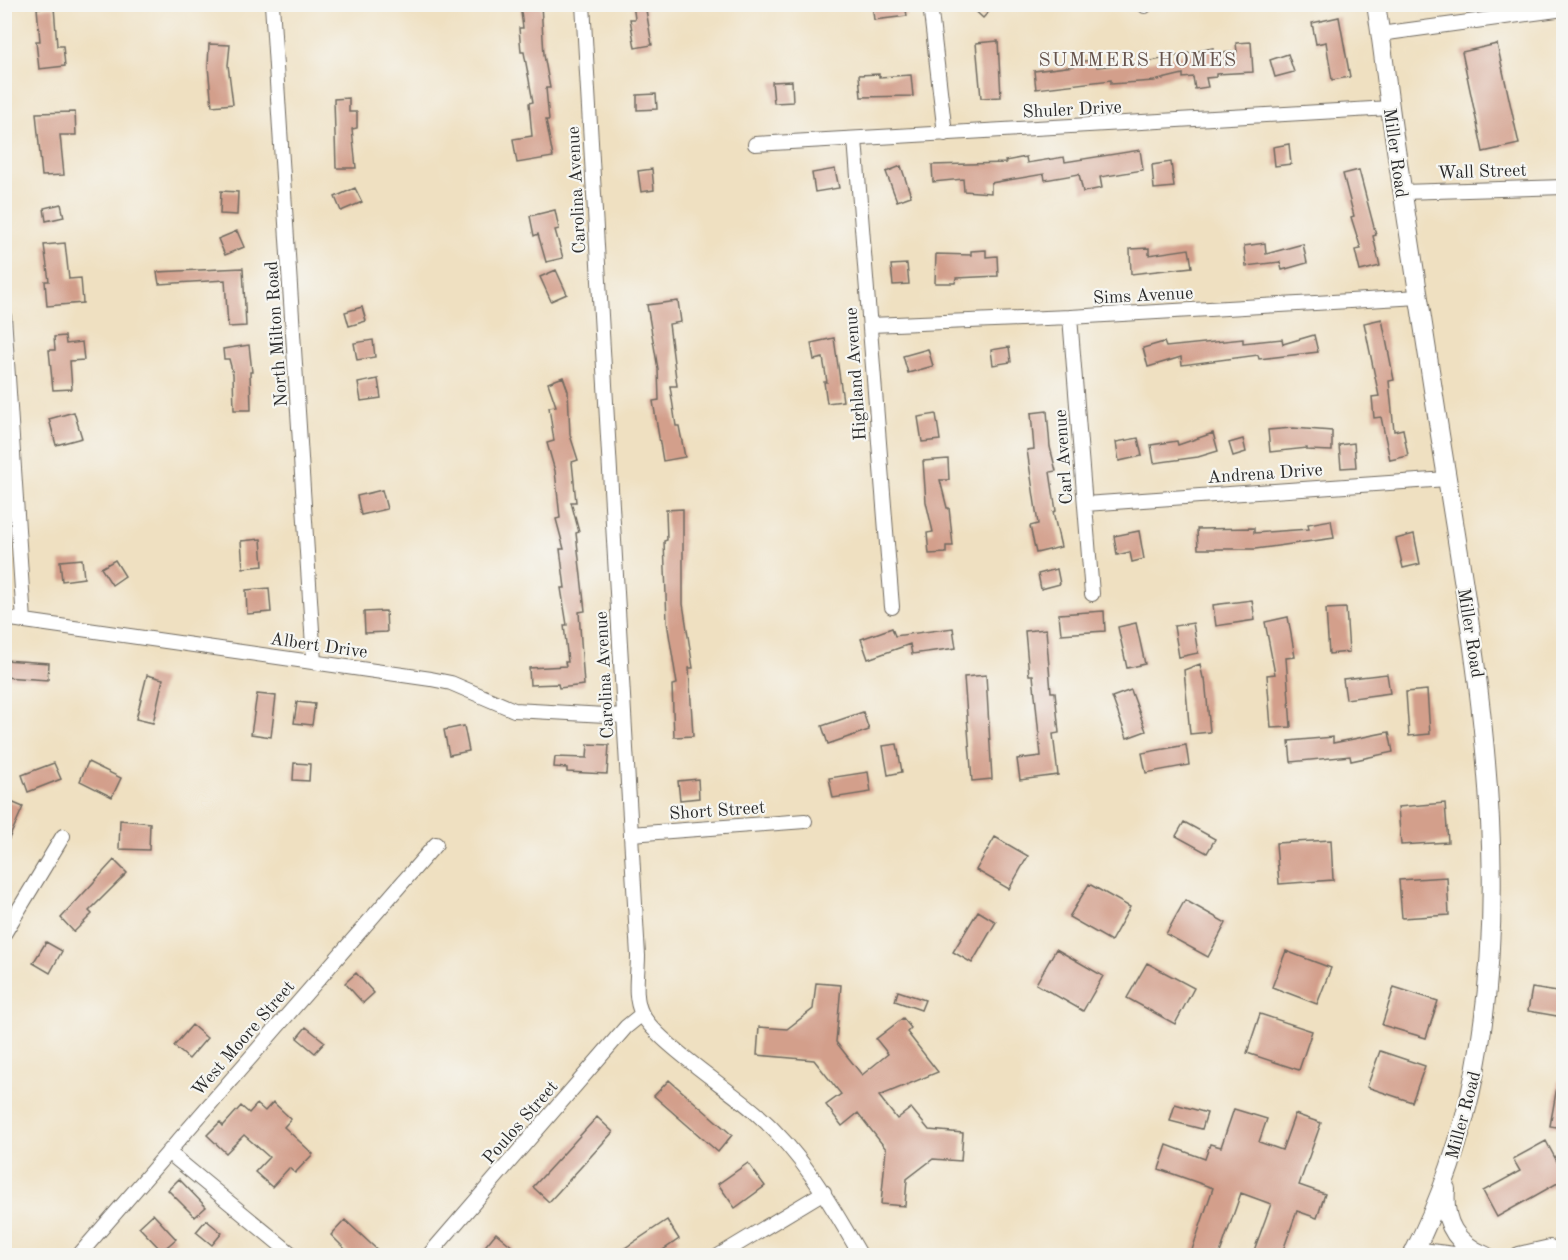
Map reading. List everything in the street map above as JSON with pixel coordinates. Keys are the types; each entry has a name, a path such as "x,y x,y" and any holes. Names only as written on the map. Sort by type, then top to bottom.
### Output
{"main road":[{"name":"Miller Road","path":"1376,4 1402,192 1484,729 1491,897 1487,987 1479,1047 1466,1114 1448,1171 1415,1254"},
{"path":"1448,1171 1445,1207 1452,1229 1466,1245 1485,1256"},
{"path":"1520,1256 1551,1248"},
{"path":"1415,1254 1454,1256"}],"street":[{"name":"North Milton Road","path":"272,4 314,662"},
{"name":"Carolina Avenue","path":"583,4 639,956 637,994 642,1014"},
{"path":"930,4 945,134"},
{"path":"1380,34 1563,9"},
{"name":"Shuler Drive","path":"755,144 1390,108"},
{"name":"Highland Avenue","path":"855,139 892,607"},
{"name":"Wall Street","path":"1402,192 1563,187"},
{"name":"Sims Avenue","path":"870,325 1070,317 1419,297"},
{"path":"4,316 24,621"},
{"name":"Carl Avenue","path":"1070,317 1092,594"},
{"name":"Andrena Drive","path":"1085,504 1447,479"},
{"name":"Albert Drive","path":"4,618 451,683 514,710 624,716"},
{"name":"Short Street","path":"631,834 805,821"},
{"path":"4,934 63,836"},
{"name":"West Moore Street","path":"78,1256 436,844"},
{"path":"642,1014 658,1033 756,1113 786,1141 824,1192 861,1256"},
{"name":"Poulos Street","path":"428,1256 626,1027 642,1014"},
{"path":"168,1152 294,1256"},
{"path":"718,1256 824,1192"}],"building":[{"path":"520,4 541,4 544,55 550,88 546,88 549,120 546,120 553,157 517,163 513,139 532,136 529,103 533,102 524,52 521,52 519,28 523,28"},
{"path":"633,4 645,4 652,45 635,48 630,19 635,19"},
{"path":"872,4 905,4 907,16 874,20"},
{"path":"968,4 996,4 983,18"},
{"path":"54,7 57,46 63,46 65,66 39,69 36,41 40,41 37,8"},
{"path":"1339,17 1350,77 1332,80 1326,42 1316,44 1312,23"},
{"path":"998,41 1001,97 981,98 976,43"},
{"path":"1251,42 1253,72 1216,74 1216,77 1206,78 1208,87 1195,89 1193,77 1183,78 1183,74 1154,81 1111,84 1111,80 1036,89 1034,71 1074,66 1073,62 1096,60 1097,67 1147,62 1213,48 1213,53 1237,52 1236,43"},
{"path":"209,44 230,45 228,65 233,104 212,106 208,67"},
{"path":"1497,44 1519,144 1483,152 1462,52"},
{"path":"1288,54 1294,72 1275,77 1270,60"},
{"path":"879,74 879,77 911,75 913,96 861,97 859,75"},
{"path":"792,81 793,102 774,103 772,82"},
{"path":"656,94 657,109 637,110 637,95"},
{"path":"349,98 349,112 357,112 357,128 352,129 356,168 336,168 334,99"},
{"path":"75,112 76,135 60,135 64,175 42,176 36,113"},
{"path":"1289,144 1291,164 1275,166 1273,147"},
{"path":"1140,150 1143,170 1100,177 1102,188 1083,192 1079,174 1045,180 1044,174 991,183 991,193 964,191 963,179 933,182 932,165 1006,163 1005,161 1026,157 1027,163 1064,157 1065,162"},
{"path":"1171,162 1174,187 1154,189 1152,165"},
{"path":"901,166 911,196 897,201 886,172"},
{"path":"652,169 654,190 641,192 638,171"},
{"path":"835,169 839,188 815,192 812,173"},
{"path":"1359,170 1376,235 1373,236 1380,266 1360,271 1355,250 1361,249 1351,217 1354,216 1343,174"},
{"path":"355,188 362,202 341,211 335,197"},
{"path":"221,191 238,192 237,215 220,214"},
{"path":"61,204 64,217 46,221 44,208"},
{"path":"555,210 559,229 555,230 563,258 546,262 538,234 534,236 530,216"},
{"path":"237,231 244,247 225,255 218,239"},
{"path":"65,243 69,279 81,278 83,303 47,306 45,281 49,281 44,245"},
{"path":"1265,243 1266,254 1303,244 1307,263 1282,270 1280,262 1246,266 1244,246"},
{"path":"1149,248 1149,255 1189,249 1192,267 1131,274 1130,249"},
{"path":"986,250 986,257 997,256 998,276 956,278 955,283 935,283 936,254 971,255 971,251"},
{"path":"907,264 909,284 893,285 891,265"},
{"path":"243,268 246,326 228,327 225,280 159,284 157,272"},
{"path":"556,270 567,294 551,301 540,277"},
{"path":"678,301 681,322 669,324 677,386 670,386 676,426 679,426 685,457 663,461 653,401 659,400 658,369 647,305"},
{"path":"362,307 366,321 349,326 345,312"},
{"path":"1382,319 1394,380 1389,381 1394,431 1403,429 1408,456 1390,460 1381,417 1374,418 1372,397 1379,396 1364,323"},
{"path":"1314,335 1318,352 1259,359 1258,355 1182,365 1181,357 1148,367 1143,348 1164,342 1166,347 1243,339 1243,343 1282,339 1283,344"},
{"path":"65,336 66,344 82,342 84,360 70,361 72,389 53,390 49,350 55,350 54,337"},
{"path":"834,338 843,401 827,403 824,382 827,382 823,358 814,360 811,343"},
{"path":"373,340 375,357 357,360 354,343"},
{"path":"249,345 252,372 250,372 251,410 234,410 233,374 229,359 224,359 223,349"},
{"path":"1009,347 1011,362 993,365 991,350"},
{"path":"928,349 933,366 908,373 903,356"},
{"path":"563,377 568,391 570,435 578,460 572,462 576,502 571,502 579,532 576,533 585,611 579,612 584,685 559,688 558,684 530,685 529,668 566,666 565,662 568,662 564,625 567,625 561,588 565,588 560,549 564,549 556,519 560,518 555,471 547,443 554,441 549,407 556,406 548,383"},
{"path":"378,379 381,398 361,401 358,383"},
{"path":"1047,411 1050,447 1056,471 1050,472 1056,511 1053,512 1061,547 1036,553 1030,526 1038,524 1027,450 1034,449 1031,413"},
{"path":"74,412 82,438 56,445 49,419"},
{"path":"936,414 940,440 922,442 918,417"},
{"path":"1293,428 1332,431 1332,451 1307,450 1307,448 1270,452 1268,430"},
{"path":"1213,433 1218,451 1198,457 1154,463 1151,445 1177,441 1178,445"},
{"path":"1138,438 1142,456 1119,461 1116,442"},
{"path":"1243,439 1246,452 1233,456 1229,443"},
{"path":"1354,443 1356,467 1341,468 1339,445"},
{"path":"948,459 949,480 940,480 947,508 949,508 953,546 946,546 946,553 929,554 927,533 933,532 926,502 923,461"},
{"path":"382,490 387,509 361,515 357,496"},
{"path":"683,509 683,604 693,668 689,668 693,736 674,737 672,685 677,684 667,622 664,541 667,540 666,510"},
{"path":"1331,520 1334,538 1255,549 1198,549 1197,529 1254,528 1254,533 1309,529 1308,524"},
{"path":"1139,531 1144,559 1132,562 1130,552 1117,555 1114,536"},
{"path":"1414,534 1420,564 1403,568 1396,539"},
{"path":"261,539 263,566 243,568 241,541"},
{"path":"82,559 84,578 62,581 60,561"},
{"path":"115,560 125,576 112,585 101,568"},
{"path":"1057,569 1060,584 1041,589 1038,574"},
{"path":"269,588 271,612 247,614 246,590"},
{"path":"1252,600 1255,620 1216,626 1213,605"},
{"path":"1346,608 1349,652 1329,654 1326,609"},
{"path":"386,611 387,632 365,633 364,612"},
{"path":"1104,611 1105,631 1061,634 1059,614"},
{"path":"1288,617 1295,657 1286,658 1291,727 1271,728 1267,675 1275,674 1265,622"},
{"path":"1136,623 1145,664 1127,668 1118,627"},
{"path":"1193,623 1198,653 1179,657 1174,626"},
{"path":"892,628 895,636 953,628 956,648 912,654 910,644 868,659 861,639"},
{"path":"1046,629 1051,692 1055,692 1059,733 1053,734 1058,775 1020,780 1017,759 1041,756 1033,675 1029,675 1025,631"},
{"path":"4,660 49,663 48,680 4,677"},
{"path":"1200,664 1203,678 1205,678 1210,732 1190,734 1184,670"},
{"path":"1387,674 1390,693 1346,699 1343,679"},
{"path":"147,675 163,679 153,723 136,719"},
{"path":"986,675 992,779 972,781 964,677"},
{"path":"1131,690 1146,731 1127,738 1112,697"},
{"path":"1427,690 1430,734 1409,736 1406,692"},
{"path":"257,694 276,696 271,737 251,734"},
{"path":"297,702 315,704 312,725 294,723"},
{"path":"863,712 869,730 828,744 822,726"},
{"path":"464,726 469,751 449,755 444,730"},
{"path":"1389,732 1393,752 1351,761 1350,756 1291,762 1289,741 1333,737 1333,743"},
{"path":"588,744 609,745 607,774 567,772 567,768 554,767 555,757 587,758"},
{"path":"897,744 902,772 888,775 883,746"},
{"path":"1186,745 1189,765 1146,773 1142,753"},
{"path":"88,762 121,778 112,797 80,781"},
{"path":"54,763 61,779 28,792 22,775"},
{"path":"294,763 310,764 309,781 293,780"},
{"path":"868,772 871,792 833,798 829,778"},
{"path":"698,779 699,798 680,800 678,781"},
{"path":"4,799 23,807 4,850"},
{"path":"1445,803 1448,842 1401,845 1398,807"},
{"path":"120,820 150,823 149,850 119,849"},
{"path":"1184,822 1215,839 1207,853 1176,836"},
{"path":"995,837 1028,856 1009,889 976,870"},
{"path":"1331,840 1333,880 1279,884 1276,843"},
{"path":"114,860 127,873 89,911 92,914 74,932 61,918"},
{"path":"1447,877 1449,915 1402,918 1399,880"},
{"path":"1089,884 1130,907 1111,941 1069,917"},
{"path":"1185,900 1226,923 1208,957 1166,934"},
{"path":"978,911 996,922 972,963 953,952"},
{"path":"46,942 62,951 50,973 33,963"},
{"path":"1056,949 1103,976 1083,1011 1036,984"},
{"path":"1286,951 1331,968 1317,1004 1272,987"},
{"path":"1147,963 1194,988 1175,1024 1127,998"},
{"path":"356,973 374,993 363,1003 345,983"},
{"path":"816,983 841,985 836,1042 862,1075 888,1054 876,1039 903,1018 911,1028 907,1032 938,1072 879,1096 897,1119 911,1108 929,1130 963,1133 961,1161 933,1159 907,1179 905,1206 881,1204 886,1149 858,1113 842,1126 826,1105 841,1094 814,1060 757,1055 759,1027 787,1029 813,1009"},
{"path":"1394,987 1438,1001 1426,1038 1382,1025"},
{"path":"1532,988 1563,993 1563,1017 1528,1011"},
{"path":"898,991 925,1000 921,1010 895,1001"},
{"path":"1260,1014 1312,1031 1299,1070 1247,1053"},
{"path":"192,1025 207,1038 189,1059 174,1046"},
{"path":"306,1027 325,1042 315,1053 297,1038"},
{"path":"1380,1051 1425,1066 1412,1102 1367,1087"},
{"path":"669,1080 732,1135 718,1152 654,1096"},
{"path":"1558,1081 1563,1081 1563,1128 1550,1126"},
{"path":"273,1102 291,1119 284,1127 313,1154 295,1173 289,1168 272,1187 255,1172 269,1157 244,1135 226,1153 207,1135 220,1122 223,1126 241,1106 249,1113 257,1104 265,1111"},
{"path":"1175,1104 1207,1113 1202,1129 1170,1121"},
{"path":"1234,1109 1267,1119 1259,1142 1282,1150 1295,1114 1321,1123 1299,1185 1325,1194 1317,1218 1297,1211 1281,1256 1252,1256 1271,1204 1241,1193 1219,1256 1208,1256 1192,1250 1213,1188 1159,1169 1167,1145 1205,1159 1210,1144 1221,1147"},
{"path":"597,1117 613,1132 549,1202 533,1187"},
{"path":"1546,1141 1563,1173 1563,1180 1497,1217 1483,1191 1520,1171 1513,1159"},
{"path":"748,1163 765,1186 735,1208 718,1184"},
{"path":"179,1179 206,1207 195,1217 168,1190"},
{"path":"153,1214 176,1239 162,1251 139,1227"},
{"path":"206,1220 222,1233 212,1245 196,1232"},
{"path":"345,1220 384,1256 352,1256 331,1235"},
{"path":"667,1220 679,1239 654,1256 613,1256"},
{"path":"496,1233 514,1248 507,1256 477,1256"}],"district":[{"name":"SUMMERS HOMES","path":"1138,59"}]}
